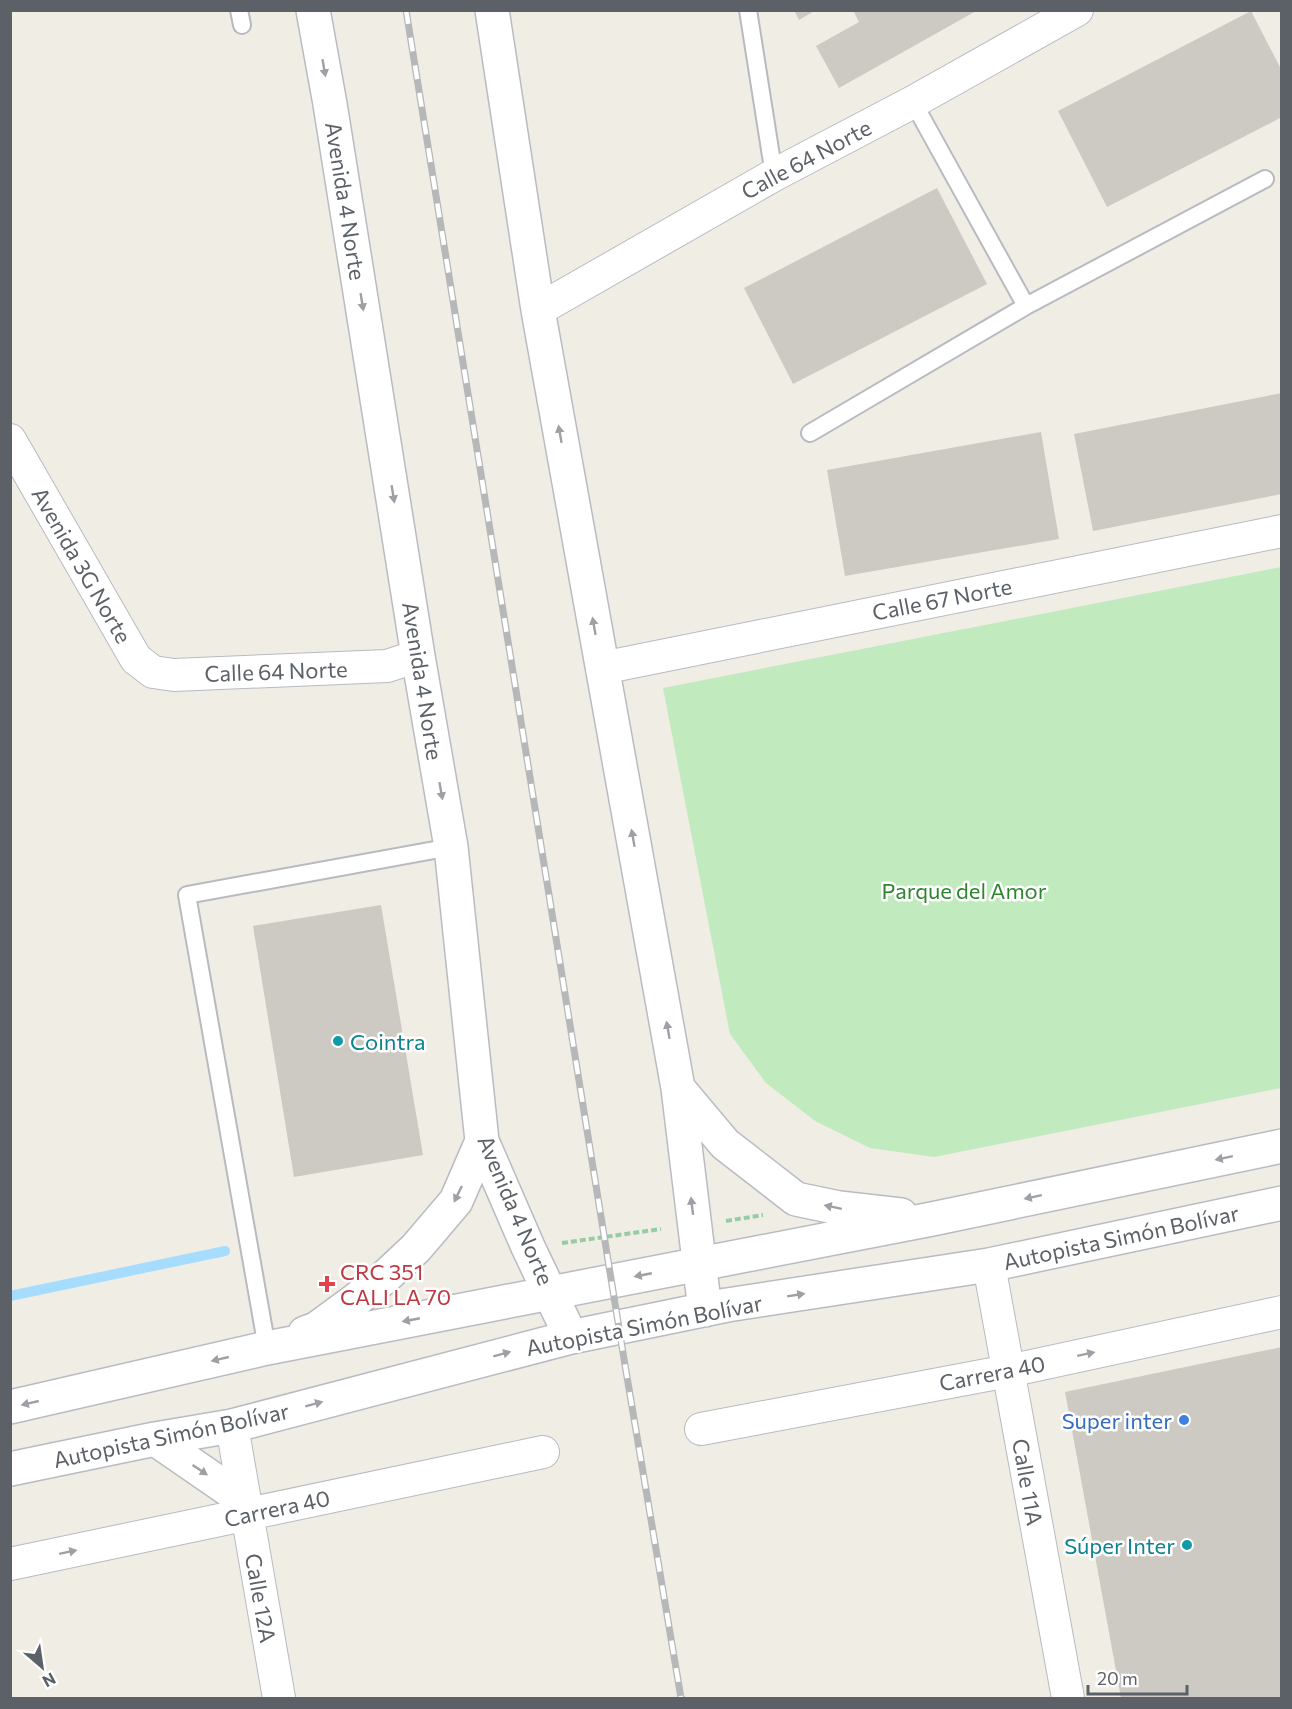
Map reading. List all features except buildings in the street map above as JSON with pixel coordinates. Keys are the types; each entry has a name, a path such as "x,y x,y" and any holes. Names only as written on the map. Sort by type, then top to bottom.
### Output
{"main road":[{"name":"Avenida 4 Norte","path":"313,10 451,847 482,1141 571,1337"},
{"path":"492,10 538,310 678,1088 705,1310"},
{"path":"678,1088 725,1144 796,1199 839,1209 932,1218"},
{"path":"267,1348 316,1329 384,1278 416,1248 456,1201 482,1141"},
{"path":"10,1407 267,1348 932,1218 1281,1146"},
{"name":"Autopista Simón Bolívar","path":"10,1469 155,1439 232,1426 571,1337 705,1310 989,1265 1281,1203"},
{"path":"155,1439 246,1508"}],"street":[{"name":"Calle 64 Norte","path":"538,310 774,175 913,102 1077,10"},
{"name":"Avenida 3G Norte","path":"10,440 19,475 136,659"},
{"name":"Calle 67 Norte","path":"602,668 1281,531"},
{"name":"Calle 64 Norte","path":"136,659 153,672 174,675 387,666 418,656"},
{"name":"Calle 11A","path":"989,1265 1068,1698"},
{"name":"Carrera 40","path":"701,1428 1008,1371 1281,1312"},
{"name":"Calle 12A","path":"232,1426 279,1698"},
{"name":"Carrera 40","path":"10,1564 246,1508 543,1452"}],"lane":[{"path":"748,10 774,175"},
{"path":"913,102 1026,306"},
{"path":"810,433 1026,306 1265,179"},
{"path":"267,1348 187,895 451,847"}],"path":[{"path":"718,1222 770,1214"},
{"path":"556,1244 662,1229"}],"green space":[{"name":"Parque del Amor","path":"1281,567 1281,1088 934,1157 870,1148 815,1121 766,1083 730,1034 663,688"}],"waterway":[{"path":"10,1296 225,1251"}],"railway":[{"path":"406,10 681,1698"}],"place":[{"name":"Cointra","path":"338,1041"},
{"name":"CRC 351 CALI LA 70","path":"327,1284"},
{"name":"Super inter","path":"1184,1420"},
{"name":"Súper Inter","path":"1187,1545"}]}
